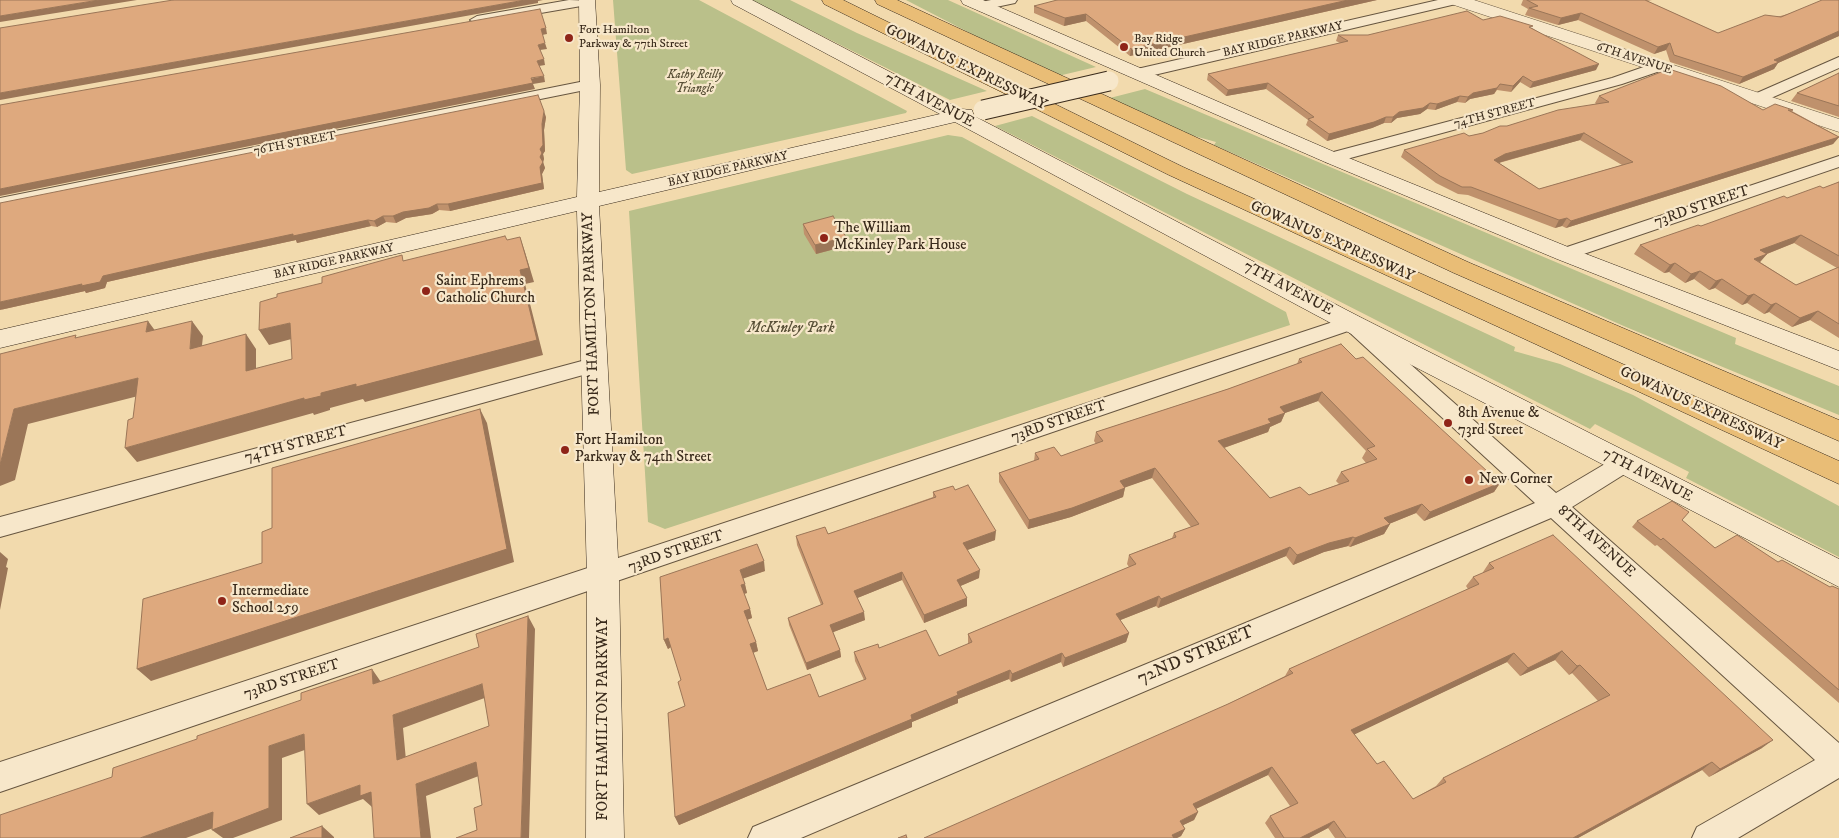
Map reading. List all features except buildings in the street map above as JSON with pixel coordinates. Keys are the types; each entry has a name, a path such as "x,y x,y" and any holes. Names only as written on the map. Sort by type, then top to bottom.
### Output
{"highway":[{"name":"GOWANUS EXPRESSWAY","path":"883,0 1346,216 1839,431"},
{"name":"GOWANUS EXPRESSWAY","path":"839,1 1176,171 1674,396 1839,473"},
{"path":"839,1 1294,206 1839,458"},
{"path":"1176,171 1270,222 1694,419 1839,491"}],"main road":[{"name":"FORT HAMILTON PARKWAY","path":"587,0 590,85 588,202 603,576 605,838"},
{"name":"7TH AVENUE","path":"740,0 1351,323 1839,574"},
{"name":"6TH AVENUE","path":"1457,0 1839,126"},
{"path":"976,3 1332,158 1566,254 1839,361"},
{"name":"BAY RIDGE PARKWAY","path":"0,339 1137,74"}],"street":[{"path":"467,22 587,0"},
{"path":"976,3 1010,0"},
{"name":"BAY RIDGE PARKWAY","path":"1137,74 1457,0"},
{"path":"1756,99 1839,62"},
{"name":"74TH STREET","path":"1332,158 1617,81 1658,67"},
{"name":"76TH STREET","path":"0,203 590,85"},
{"name":"73RD STREET","path":"1566,254 1839,161"},
{"name":"8TH AVENUE","path":"1351,323 1556,505 1839,762"},
{"name":"73RD STREET","path":"0,777 603,576 1351,323"},
{"name":"74TH STREET","path":"0,527 593,364"},
{"name":"72ND STREET","path":"764,838 1556,505 1623,464"},
{"path":"1708,838 1839,762"}],"green space":[{"name":"Kathy Reilly Triangle","path":"613,0 699,0 907,111 906,113 632,174 626,170"},
{"path":"751,0 790,0 857,33 987,91 950,100"},
{"path":"906,0 948,0 1096,67 1058,76"},
{"path":"1145,89 1736,338 1735,344 1839,386 1839,415 1626,327 1214,145 1216,142 1187,134 1106,99"},
{"path":"1032,116 1187,194 1515,347 1514,351 1560,364 1633,395 1839,506 1839,557 1686,478 1689,472 1595,424 1590,429 995,126"},
{"name":"McKinley Park","path":"948,135 962,137 1286,312 1290,325 665,529 648,522 629,211"}],"place":[{"name":"Fort Hamilton Parkway & 77th Street","path":"569,38"},
{"name":"Bay Ridge United Church","path":"1124,47"},
{"name":"The William McKinley Park House","path":"824,238"},
{"name":"Saint Ephrems Catholic Church","path":"426,291"},
{"name":"8th Avenue & 73rd Street","path":"1448,423"},
{"name":"Fort Hamilton Parkway & 74th Street","path":"565,450"},
{"name":"New Corner","path":"1469,480"},
{"name":"Intermediate School 259","path":"222,601"}]}
